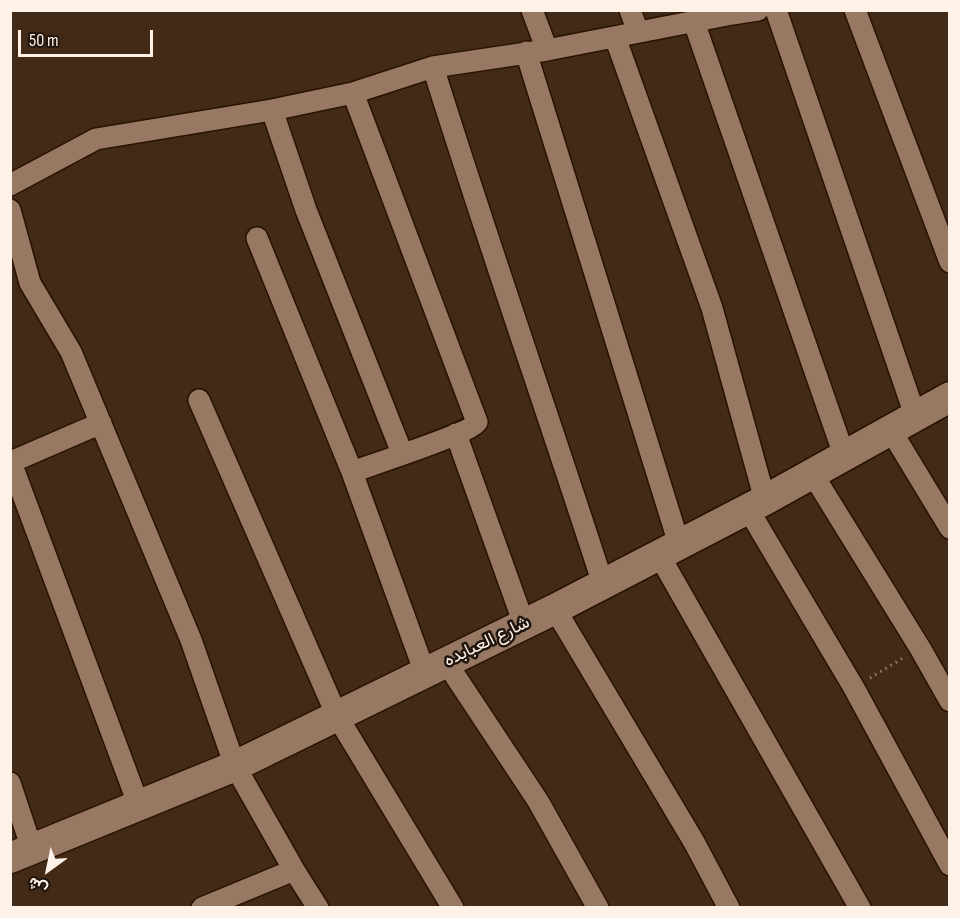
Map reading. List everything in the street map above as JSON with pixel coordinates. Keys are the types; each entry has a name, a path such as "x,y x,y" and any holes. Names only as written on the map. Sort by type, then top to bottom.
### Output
{"street":[{"path":"532,10 536,51 669,550 860,908"},
{"path":"630,10 638,32"},
{"path":"10,185 96,139 272,110 353,93 433,67 615,37 694,22 731,12 758,10"},
{"path":"776,10 903,422 950,528"},
{"path":"855,10 950,262"},
{"path":"694,22 844,455"},
{"path":"615,37 712,308 757,505 950,865"},
{"path":"433,67 483,230 549,419 603,584"},
{"path":"352,472 456,434 475,426 477,422 353,93"},
{"path":"272,110 306,210 402,453"},
{"path":"10,210 30,283 71,352 191,640 235,766 294,870 310,905"},
{"path":"257,238 352,472 436,668 538,801 598,908"},
{"name":"شارع العبابده","path":"21,854 235,766 436,668 757,505 950,397"},
{"path":"199,400 337,716 453,908"},
{"path":"101,423 11,461 139,806"},
{"path":"456,434 524,624"},
{"path":"812,473 950,701"},
{"path":"555,609 694,842 729,908"},
{"path":"10,783 21,854"},
{"path":"202,908 294,870"}],"path":[{"path":"854,688 920,648"}]}
